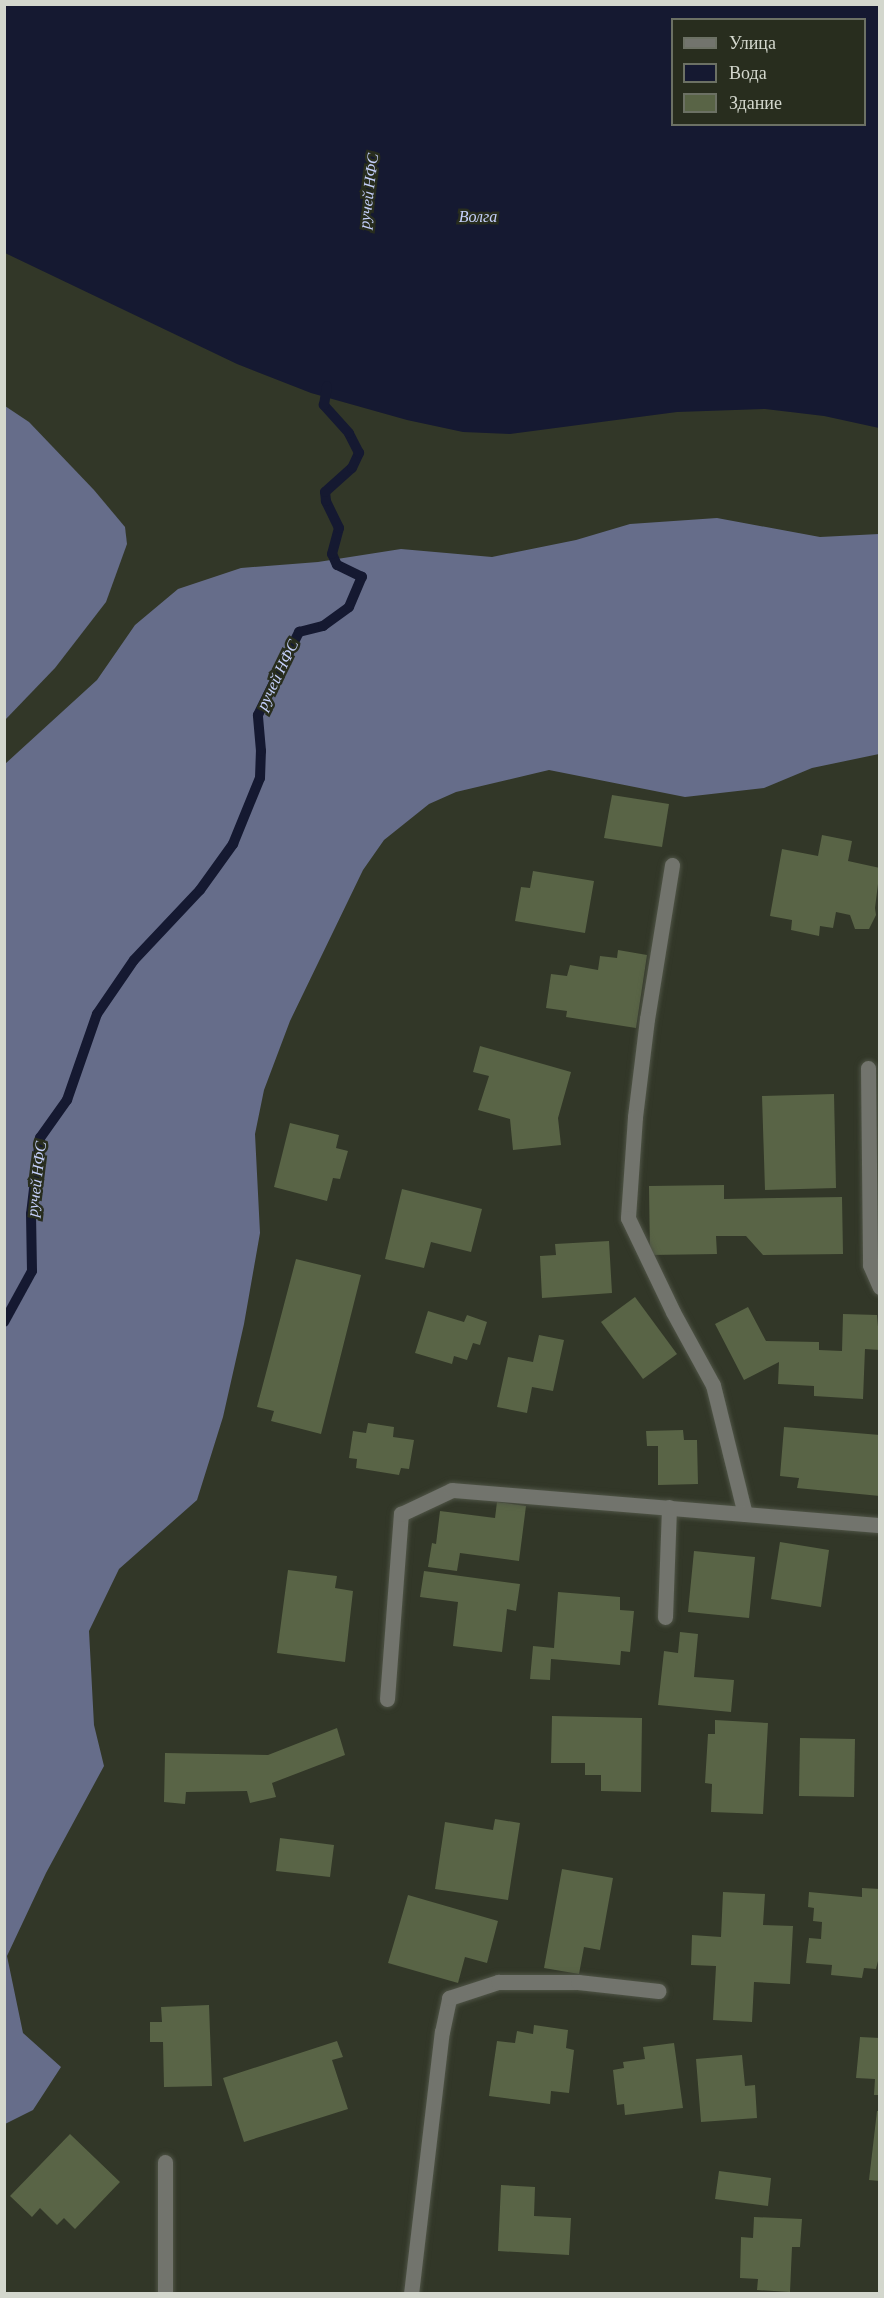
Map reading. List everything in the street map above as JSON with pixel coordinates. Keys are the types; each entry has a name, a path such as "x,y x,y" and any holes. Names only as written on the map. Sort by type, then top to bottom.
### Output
{"street":[{"path":"672,865 647,1019 628,1218 673,1312 713,1385 745,1514"},
{"path":"868,1068 870,1265 879,1287"},
{"path":"387,1699 401,1514 452,1490 879,1525"},
{"path":"665,1617 669,1507"},
{"path":"411,2294 442,2032 449,1998 498,1982 578,1983 658,1991"},
{"path":"165,2162 165,2294"}],"shaded area":[{"path":"5,406 29,422 94,490 125,527 127,544 106,602 55,668 5,720"},
{"path":"717,518 820,537 879,534 879,754 812,768 764,788 685,797 549,770 456,792 429,804 384,840 363,870 290,1021 264,1090 255,1134 260,1233 244,1324 223,1417 197,1500 119,1569 89,1631 94,1725 104,1766 46,1873 7,1956 23,2033 61,2067 33,2110 5,2124 5,764 97,680 135,625 178,589 241,568 318,562 401,549 492,557 576,540 630,524"}],"water":[{"name":"Волга","path":"5,4 879,5 879,428 824,416 765,409 677,412 510,434 463,432 407,420 311,393 237,364 5,253"}],"building":[{"path":"612,795 669,804 662,847 604,838"},
{"path":"822,835 852,841 848,861 880,868 876,915 869,929 855,929 850,915 836,912 833,928 820,926 819,936 791,930 792,920 770,916 782,849 818,856"},
{"path":"533,871 594,881 585,933 515,921 521,887 530,888"},
{"path":"618,950 647,955 636,1028 566,1017 567,1011 546,1008 551,974 567,976 570,965 598,970 600,956 617,958"},
{"path":"480,1046 571,1072 558,1118 561,1145 513,1150 510,1119 478,1110 489,1076 473,1072"},
{"path":"834,1094 836,1188 765,1190 762,1096"},
{"path":"290,1123 339,1135 336,1148 348,1151 340,1179 333,1178 327,1201 274,1187"},
{"path":"724,1185 724,1199 842,1197 843,1254 763,1255 746,1236 716,1236 717,1254 650,1255 649,1186"},
{"path":"402,1189 482,1209 471,1252 431,1242 424,1268 385,1259"},
{"path":"609,1241 612,1293 542,1298 540,1256 556,1255 555,1244"},
{"path":"296,1259 361,1275 321,1434 271,1421 274,1411 257,1407"},
{"path":"635,1297 677,1354 643,1379 601,1322"},
{"path":"748,1307 766,1341 819,1342 819,1350 842,1351 843,1314 877,1315 880,1350 865,1349 863,1399 814,1396 814,1386 778,1384 779,1362 744,1380 715,1324"},
{"path":"428,1311 464,1322 467,1315 487,1322 480,1345 473,1343 467,1360 454,1356 452,1364 415,1353"},
{"path":"539,1335 564,1340 553,1391 532,1387 527,1413 497,1407 508,1357 533,1362"},
{"path":"368,1423 394,1427 393,1437 414,1440 409,1469 401,1468 399,1475 356,1468 357,1459 349,1458 353,1431 366,1433"},
{"path":"784,1427 880,1435 880,1496 797,1488 799,1478 780,1476"},
{"path":"683,1430 684,1440 697,1440 698,1484 658,1485 658,1446 647,1446 646,1431"},
{"path":"497,1502 526,1506 519,1561 460,1553 457,1571 428,1567 432,1543 436,1544 440,1511 495,1518"},
{"path":"780,1542 829,1550 821,1607 771,1599"},
{"path":"694,1551 755,1557 749,1618 688,1612"},
{"path":"288,1570 337,1576 335,1588 353,1591 345,1662 277,1653"},
{"path":"424,1571 520,1584 516,1611 507,1609 502,1652 453,1646 458,1602 420,1597"},
{"path":"558,1592 620,1597 620,1610 634,1611 630,1652 621,1651 620,1665 551,1659 550,1680 530,1679 533,1646 554,1648"},
{"path":"680,1632 698,1634 694,1677 734,1680 731,1712 658,1705 664,1651 678,1653"},
{"path":"552,1716 642,1718 641,1792 601,1791 601,1775 585,1775 585,1763 551,1763"},
{"path":"715,1720 768,1723 763,1814 711,1812 712,1784 705,1783 708,1734 715,1734"},
{"path":"337,1728 345,1755 272,1783 276,1797 250,1803 247,1791 186,1792 185,1804 164,1802 165,1753 268,1755"},
{"path":"800,1738 855,1739 854,1797 799,1796"},
{"path":"495,1819 520,1823 508,1900 435,1889 445,1822 493,1830"},
{"path":"280,1838 334,1845 330,1877 276,1871"},
{"path":"562,1869 613,1878 600,1950 584,1947 579,1974 544,1968"},
{"path":"862,1888 880,1889 880,1953 876,1969 864,1968 862,1978 831,1975 832,1965 806,1963 809,1938 821,1939 822,1922 813,1921 814,1908 808,1907 809,1892 862,1897"},
{"path":"723,1892 765,1894 763,1925 793,1926 790,1984 754,1982 752,2022 713,2020 716,1966 691,1965 692,1935 721,1937"},
{"path":"408,1895 498,1921 487,1963 465,1957 458,1983 388,1963"},
{"path":"209,2005 212,2086 164,2087 163,2042 150,2042 150,2022 162,2022 161,2007"},
{"path":"534,2025 568,2030 566,2048 574,2050 569,2093 551,2091 550,2104 489,2096 497,2041 515,2043 517,2031 533,2034"},
{"path":"860,2037 880,2038 880,2095 874,2095 875,2079 856,2078"},
{"path":"337,2041 343,2057 332,2060 348,2109 244,2142 223,2078"},
{"path":"674,2043 683,2108 625,2115 624,2104 617,2105 613,2070 624,2068 623,2062 645,2059 643,2047"},
{"path":"742,2055 745,2086 755,2085 757,2118 701,2122 696,2059"},
{"path":"877,2111 880,2111 880,2181 869,2180"},
{"path":"70,2134 120,2182 75,2229 64,2218 57,2225 40,2208 32,2217 10,2196"},
{"path":"719,2171 771,2178 768,2206 715,2199"},
{"path":"501,2185 535,2187 534,2216 571,2218 569,2255 498,2251"},
{"path":"754,2217 802,2219 800,2247 792,2247 790,2292 757,2290 758,2279 740,2278 741,2237 753,2238"}],"waterway":[{"name":"ручей НФС","path":"4,1322 32,1271 31,1214 40,1138 67,1100 97,1014 134,960 200,890 233,844 260,778 261,751 258,715 299,632 323,626 349,607 362,577 337,565 332,554 339,528 326,501 325,492 352,468 359,453 349,433 324,405 327,386"}]}
